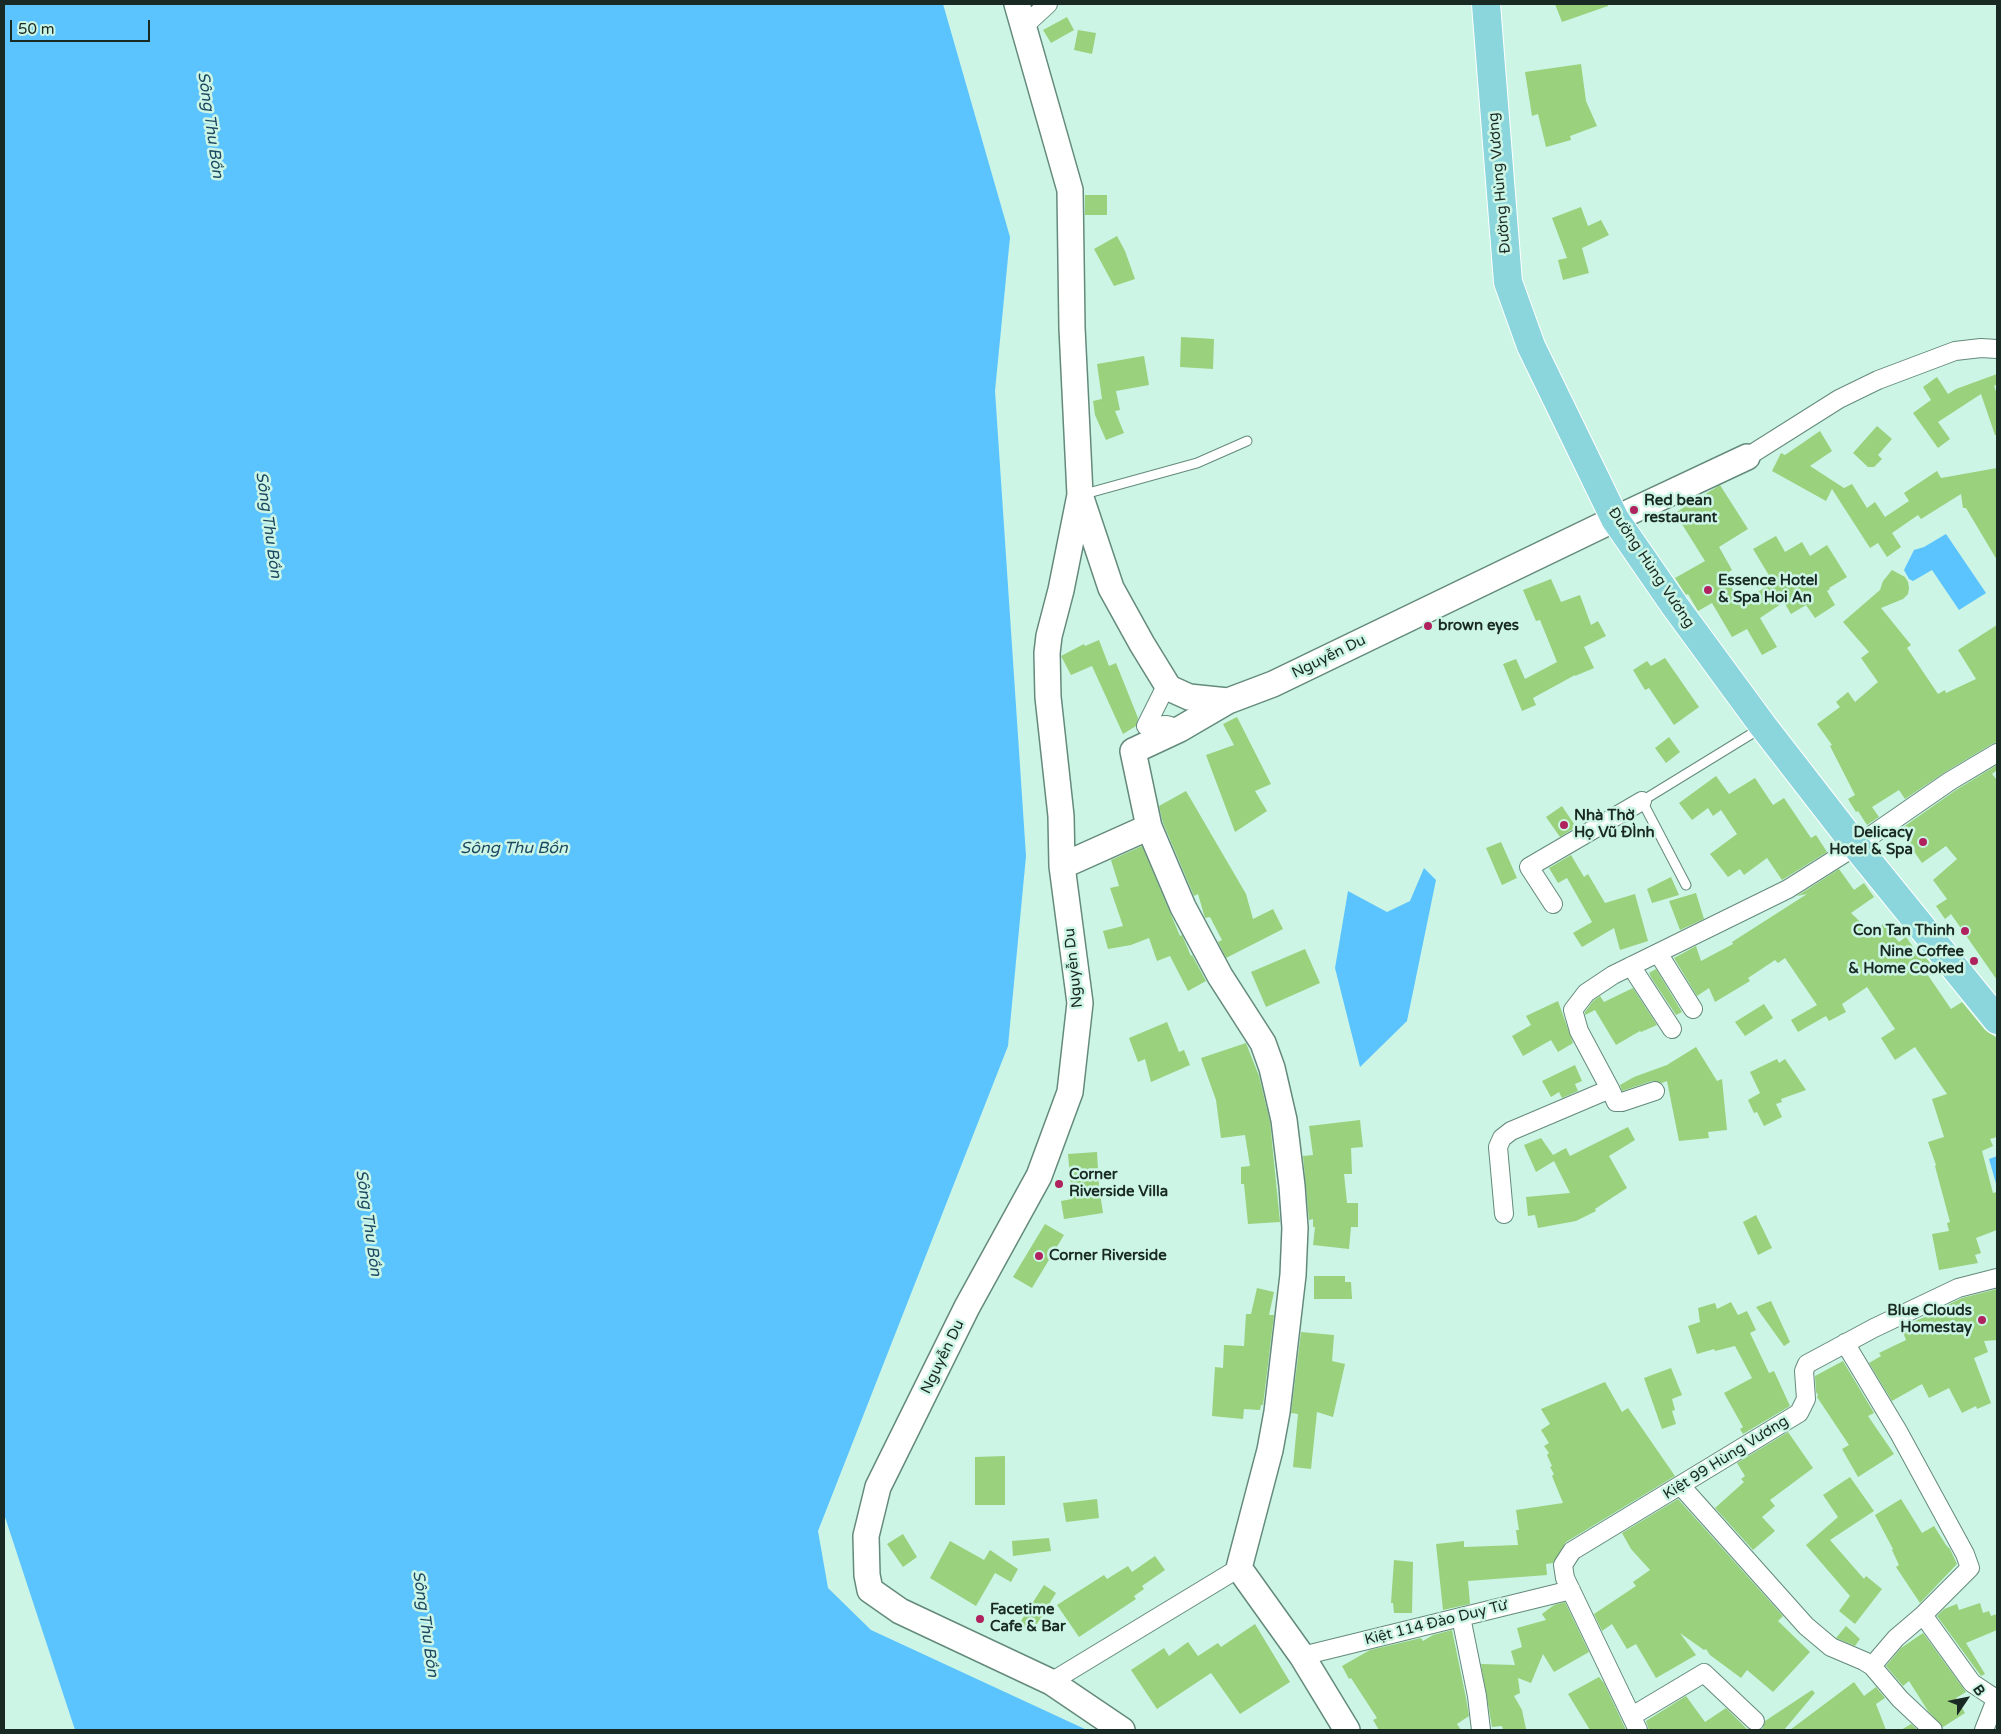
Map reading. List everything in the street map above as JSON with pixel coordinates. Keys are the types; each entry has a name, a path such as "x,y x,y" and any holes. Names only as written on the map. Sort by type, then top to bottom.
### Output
{"main road":[{"name":"Đường Hùng Vương","path":"1486,4 1508,282 1531,346 1615,519 1675,606 1763,726 1856,846 1997,1020"}],"street":[{"path":"1048,4 1020,15 1070,190 1072,328 1080,495 1061,590 1049,636 1047,653 1048,697 1061,816 1062,866 1149,827 1183,907 1220,976 1263,1043 1272,1068 1284,1120 1295,1228 1293,1275 1270,1450 1239,1568 1051,1682"},
{"path":"1747,457 1839,399 1878,380 1955,351 1981,348 1997,349"},
{"name":"Nguyễn Du","path":"1149,827 1133,750 1180,729 1228,701 1273,684 1747,457"},
{"path":"1080,495 1112,588 1142,644 1169,688 1189,697 1228,701"},
{"path":"1167,684 1146,726 1167,725 1180,729"},
{"path":"1655,1091 1622,1102 1616,1102 1579,1031 1573,1010 1586,993 1613,975 1788,889 1856,846 1950,781 1997,753"},
{"path":"1553,904 1529,867 1642,801"},
{"name":"Nguyễn Du","path":"1062,866 1080,1003 1070,1092 1039,1176 967,1307 878,1487 866,1536 867,1575 870,1590 900,1611 1051,1682 1122,1730"},
{"path":"1658,953 1693,1009"},
{"path":"1631,966 1672,1029"},
{"path":"1504,1214 1498,1147 1502,1138 1511,1131 1610,1089"},
{"name":"Kiệt 99 Hùng Vương","path":"1571,1590 1563,1565 1572,1551 1799,1413 1806,1399 1804,1371 1806,1364 1958,1288 1997,1278"},
{"path":"1845,1343 1899,1433 1965,1554 1970,1568 1923,1615 1896,1638 1872,1666"},
{"path":"1681,1486 1806,1626 1831,1647 1872,1666 1900,1699 1933,1730"},
{"path":"1239,1568 1302,1656 1348,1730"},
{"path":"1571,1590 1635,1723 1704,1673 1755,1721"},
{"name":"Kiệt 114 Đào Duy Từ","path":"1302,1656 1571,1590"},
{"path":"1923,1615 1972,1683 1997,1698 1984,1730"},
{"path":"1461,1617 1477,1696 1481,1730"}],"lane":[{"path":"1080,495 1197,463 1247,442"},
{"path":"1686,885 1642,801 1763,726"}],"water":[{"name":"Sông Thu Bồn","path":"4,4 943,4 1010,237 995,391 1026,856 1008,1046 818,1531 828,1588 871,1630 1087,1730 75,1730 4,1514"},
{"path":"1946,534 1986,593 1959,610 1932,570 1913,581 1909,579 1904,570 1914,550 1924,547"},
{"path":"1424,868 1436,880 1407,1021 1360,1067 1335,968 1348,891 1387,912 1410,901"},
{"path":"1997,1156 1997,1187 1989,1159"}],"building":[{"path":"1555,4 1608,4 1608,6 1562,22"},
{"path":"1067,17 1074,30 1051,43 1043,30"},
{"path":"1078,30 1096,33 1092,54 1074,50"},
{"path":"1581,64 1586,101 1597,126 1570,136 1571,140 1546,147 1538,114 1532,116 1525,72"},
{"path":"1085,195 1107,195 1107,215 1085,215"},
{"path":"1581,207 1588,226 1601,220 1609,235 1582,248 1589,273 1563,280 1558,260 1567,258 1552,218"},
{"path":"1117,236 1125,251 1135,279 1114,286 1094,249"},
{"path":"1181,337 1214,339 1213,369 1180,367"},
{"path":"1144,356 1149,385 1116,391 1120,410 1115,411 1124,433 1106,440 1095,415 1093,401 1102,399 1097,364"},
{"path":"1997,374 1997,384 1994,386 1997,394 1997,435 1995,435 1981,394 1938,422 1950,439 1938,448 1913,413 1931,400 1923,387 1937,377 1948,394 1956,389"},
{"path":"1877,426 1892,439 1878,455 1882,459 1874,467 1868,467 1853,453"},
{"path":"1820,431 1832,451 1810,466 1844,488 1852,484 1867,508 1875,502 1885,517 1909,501 1904,493 1937,471 1941,478 1997,468 1997,560 1966,508 1963,508 1961,494 1921,519 1918,515 1892,533 1901,547 1887,557 1878,543 1870,548 1832,489 1826,501 1772,471 1781,453 1785,455"},
{"path":"1720,485 1748,529 1719,547 1732,570 1724,575 1741,603 1773,582 1753,549 1776,536 1785,552 1802,542 1810,556 1827,545 1847,577 1827,591 1835,605 1815,618 1806,605 1791,614 1784,602 1760,618 1777,647 1762,655 1747,629 1732,637 1712,603 1698,611 1688,594 1686,595 1675,578 1705,561 1675,513"},
{"path":"1892,570 1905,577 1908,582 1908,594 1903,599 1881,608 1911,645 1907,648 1938,694 1945,690 1946,693 1976,679 1958,650 1997,625 1997,742 1945,772 1905,799 1899,790 1872,807 1879,817 1867,825 1848,799 1855,795 1830,746 1832,745 1817,724 1840,707 1836,702 1848,692 1855,702 1878,682 1861,658 1869,652 1843,622 1880,590 1883,581"},
{"path":"1551,579 1561,602 1580,595 1591,625 1598,621 1606,636 1584,647 1594,668 1575,675 1533,698 1536,705 1522,711 1503,664 1516,659 1525,679 1557,662 1540,620 1536,621 1523,590"},
{"path":"1099,640 1109,666 1116,663 1138,718 1136,726 1123,734 1092,666 1071,675 1061,656 1084,644 1085,646"},
{"path":"1665,658 1699,707 1674,725 1649,688 1645,690 1633,670 1647,661 1651,666"},
{"path":"1237,717 1271,784 1255,791 1267,811 1235,832 1206,755 1234,745 1223,724"},
{"path":"1669,737 1680,752 1666,763 1655,748"},
{"path":"1997,765 1997,770 1992,774 1997,780 1997,980 1951,914 1945,919 1936,906 1947,899 1933,880 1957,859 1946,846 1922,863 1899,830 1956,790"},
{"path":"1716,776 1729,794 1755,778 1773,805 1784,798 1811,838 1816,835 1827,852 1782,880 1767,858 1744,875 1740,869 1728,877 1710,854 1737,834 1721,810 1713,816 1708,808 1692,820 1679,803"},
{"path":"1186,791 1246,894 1253,919 1273,909 1283,929 1226,958 1218,942 1222,940 1210,917 1205,918 1198,894 1194,896 1163,823 1159,806"},
{"name":"Nhà Thờ Họ Vũ ĐÌnh","path":"1562,806 1576,827 1560,837 1546,817"},
{"path":"1501,842 1517,878 1502,885 1486,848"},
{"path":"1142,846 1180,936 1182,935 1191,956 1206,981 1188,991 1170,956 1157,961 1149,938 1131,945 1108,949 1103,931 1123,926 1110,888 1119,886 1111,860"},
{"path":"1571,855 1584,877 1588,874 1605,903 1635,894 1648,941 1620,950 1614,928 1582,947 1573,933 1592,922 1567,878 1558,883 1549,868"},
{"path":"1839,869 1854,890 1864,883 1874,897 1851,913 1873,934 1883,924 1899,942 1906,937 1918,954 1921,952 1930,963 1923,968 1951,1009 1962,1002 1985,1030 1997,1038 1997,1137 1990,1139 1993,1146 1982,1151 1993,1193 1997,1192 1997,1230 1976,1238 1981,1253 1975,1255 1978,1263 1939,1270 1932,1234 1949,1231 1947,1223 1950,1222 1936,1165 1928,1142 1944,1137 1932,1099 1947,1094 1915,1047 1895,1060 1881,1038 1895,1029 1867,987 1842,1004 1846,1012 1829,1021 1826,1016 1798,1032 1791,1020 1817,1005 1785,958 1778,963 1775,960 1748,978 1750,981 1715,1002 1709,988 1697,996 1674,958 1696,946 1701,961 1733,944 1732,942 1807,894 1797,896"},
{"path":"1671,877 1679,895 1652,903 1647,889"},
{"path":"1696,893 1704,919 1680,930 1669,901"},
{"path":"1305,949 1320,983 1266,1007 1251,972"},
{"path":"1656,969 1682,1012 1676,1015 1652,979 1649,973"},
{"path":"1633,988 1657,1025 1640,1031 1616,1045 1595,1010 1585,1015 1585,1012 1593,1001 1600,996 1604,1002"},
{"path":"1558,1001 1573,1043 1558,1052 1551,1040 1523,1056 1512,1036 1531,1025 1526,1016"},
{"path":"1764,1004 1773,1018 1745,1036 1735,1022"},
{"path":"1167,1022 1179,1052 1184,1050 1190,1065 1151,1082 1145,1059 1138,1062 1129,1038"},
{"path":"1246,1043 1259,1076 1270,1122 1280,1222 1248,1224 1244,1184 1241,1184 1241,1167 1250,1166 1245,1135 1221,1138 1216,1100 1201,1058"},
{"path":"1696,1047 1717,1081 1722,1079 1727,1130 1708,1132 1709,1138 1679,1141 1667,1081 1662,1083 1652,1081 1622,1091 1620,1085 1634,1077 1667,1065"},
{"path":"1777,1059 1779,1063 1785,1059 1806,1090 1781,1099 1782,1102 1776,1104 1782,1117 1764,1126 1757,1112 1754,1113 1748,1100 1760,1093 1750,1072"},
{"path":"1575,1065 1582,1081 1575,1084 1578,1091 1562,1098 1559,1092 1551,1097 1542,1081"},
{"path":"1360,1120 1363,1147 1351,1148 1352,1174 1344,1174 1347,1203 1358,1203 1358,1227 1351,1227 1349,1249 1313,1245 1315,1227 1313,1227 1313,1219 1309,1220 1303,1156 1313,1155 1309,1126"},
{"path":"1628,1127 1635,1140 1609,1156 1627,1188 1595,1209 1596,1211 1576,1221 1538,1228 1535,1215 1528,1216 1526,1197 1570,1193 1554,1161 1536,1172 1524,1145 1541,1138 1553,1155 1566,1148 1570,1156"},
{"path":"1097,1152 1103,1213 1064,1219 1061,1201 1072,1199 1068,1154"},
{"path":"1756,1215 1772,1248 1758,1255 1743,1222"},
{"name":"Corner Riverside","path":"1045,1224 1064,1235 1032,1288 1013,1277"},
{"path":"1314,1276 1345,1276 1345,1282 1351,1282 1352,1299 1314,1299"},
{"path":"1257,1288 1274,1292 1269,1315 1274,1315 1263,1405 1261,1405 1260,1410 1244,1409 1243,1419 1212,1416 1215,1367 1223,1368 1224,1345 1244,1346 1246,1314 1251,1314"},
{"path":"1997,1289 1997,1340 1984,1341 1988,1352 1974,1358 1991,1403 1977,1409 1976,1406 1962,1413 1949,1388 1929,1398 1922,1384 1892,1401 1869,1363 1881,1356 1879,1353 1906,1340 1901,1327 1962,1298"},
{"path":"1771,1301 1790,1342 1784,1346 1756,1307"},
{"path":"1731,1302 1738,1315 1747,1311 1756,1330 1750,1333 1769,1373 1774,1371 1790,1406 1743,1434 1740,1429 1743,1427 1724,1393 1752,1378 1735,1346 1697,1354 1688,1326 1700,1322 1698,1308 1715,1303 1717,1309"},
{"path":"1301,1332 1334,1335 1332,1361 1345,1364 1333,1417 1317,1412 1311,1469 1293,1467 1298,1414 1291,1413"},
{"path":"1843,1361 1874,1413 1868,1416 1894,1454 1858,1477 1842,1449 1849,1445 1817,1397 1816,1392 1815,1376"},
{"path":"1671,1368 1682,1395 1672,1399 1675,1410 1672,1411 1676,1424 1662,1429 1644,1378"},
{"path":"1605,1382 1622,1412 1628,1408 1675,1476 1566,1542 1553,1563 1546,1564 1547,1575 1468,1581 1470,1604 1443,1610 1436,1544 1464,1541 1464,1547 1518,1545 1516,1530 1519,1530 1516,1510 1563,1503 1552,1476 1554,1474 1547,1455 1549,1453 1544,1446 1549,1443 1541,1430 1550,1424 1541,1409"},
{"path":"1788,1432 1813,1468 1770,1500 1775,1506 1762,1517 1775,1531 1753,1550 1715,1508 1744,1482 1741,1479 1745,1476 1737,1463"},
{"path":"1005,1456 1005,1505 975,1505 975,1457"},
{"path":"1850,1477 1874,1511 1830,1540 1864,1579 1866,1576 1882,1589 1855,1624 1839,1611 1850,1596 1806,1545 1838,1517 1823,1495"},
{"path":"1097,1499 1099,1518 1066,1522 1063,1503"},
{"path":"1678,1499 1783,1616 1778,1621 1810,1652 1773,1692 1747,1670 1741,1678 1710,1655 1706,1649 1704,1650 1680,1633 1696,1655 1656,1678 1636,1644 1627,1649 1612,1624 1602,1631 1594,1614 1636,1586 1633,1582 1650,1570 1631,1549 1622,1533"},
{"path":"1901,1499 1922,1533 1934,1526 1950,1549 1957,1564 1920,1603 1896,1567 1899,1565 1893,1549 1875,1515"},
{"path":"903,1534 917,1557 903,1567 887,1544"},
{"path":"1049,1538 1051,1551 1013,1556 1012,1541"},
{"path":"950,1541 984,1560 990,1550 1018,1569 1011,1582 995,1573 976,1606 930,1578"},
{"path":"1155,1556 1165,1570 1142,1586 1144,1589 1134,1596 1136,1599 1079,1637 1057,1605 1104,1575 1107,1579 1128,1566 1132,1572"},
{"path":"1394,1560 1413,1562 1412,1613 1394,1613 1393,1603 1391,1603"},
{"path":"1044,1585 1056,1593 1032,1632 1019,1624"},
{"path":"1565,1602 1589,1652 1554,1672 1543,1654 1531,1683 1518,1678 1520,1693 1514,1696 1522,1710 1526,1729 1503,1730 1502,1726 1492,1727 1481,1664 1515,1665 1511,1651 1522,1647 1517,1628 1546,1620 1542,1614 1554,1605"},
{"path":"1980,1603 1983,1613 1989,1611 1991,1616 1997,1614 1997,1630 1966,1643 1985,1674 1981,1676 1937,1616 1944,1609 1957,1604 1959,1610"},
{"path":"1255,1624 1290,1682 1240,1714 1211,1673 1157,1709 1131,1670 1164,1648 1169,1656 1188,1642 1198,1656 1218,1643 1221,1647"},
{"path":"1846,1626 1860,1639 1855,1646 1836,1638"},
{"path":"1452,1630 1469,1716 1457,1724 1461,1730 1379,1730 1373,1720 1377,1718 1342,1666 1370,1650 1421,1638 1423,1641 1433,1635"},
{"path":"1923,1633 1966,1692 1956,1698 1965,1713 1943,1727 1928,1711 1909,1681 1903,1686 1886,1666 1901,1648"},
{"path":"1599,1677 1604,1683 1626,1730 1590,1730 1568,1694"},
{"path":"1854,1682 1864,1696 1876,1687 1885,1698 1876,1704 1886,1730 1790,1730"},
{"path":"1812,1690 1815,1693 1784,1730 1760,1730 1763,1728 1765,1721"},
{"path":"1686,1696 1705,1722 1726,1708 1748,1730 1649,1730 1646,1721"},
{"path":"1911,1724 1918,1730 1901,1730"}],"place":[{"name":"Red bean restaurant","path":"1634,510"},
{"name":"Essence Hotel & Spa Hoi An","path":"1708,590"},
{"name":"brown eyes","path":"1428,626"},
{"name":"Nhà Thờ Họ Vũ ĐÌnh","path":"1564,825"},
{"name":"Delicacy Hotel & Spa","path":"1923,842"},
{"name":"Con Tan Thinh","path":"1965,931"},
{"name":"Nine Coffee & Home Cooked","path":"1974,961"},
{"name":"Corner Riverside Villa","path":"1059,1184"},
{"name":"Corner Riverside","path":"1039,1256"},
{"name":"Blue Clouds Homestay","path":"1982,1320"},
{"name":"Facetime Cafe & Bar","path":"980,1619"}]}
